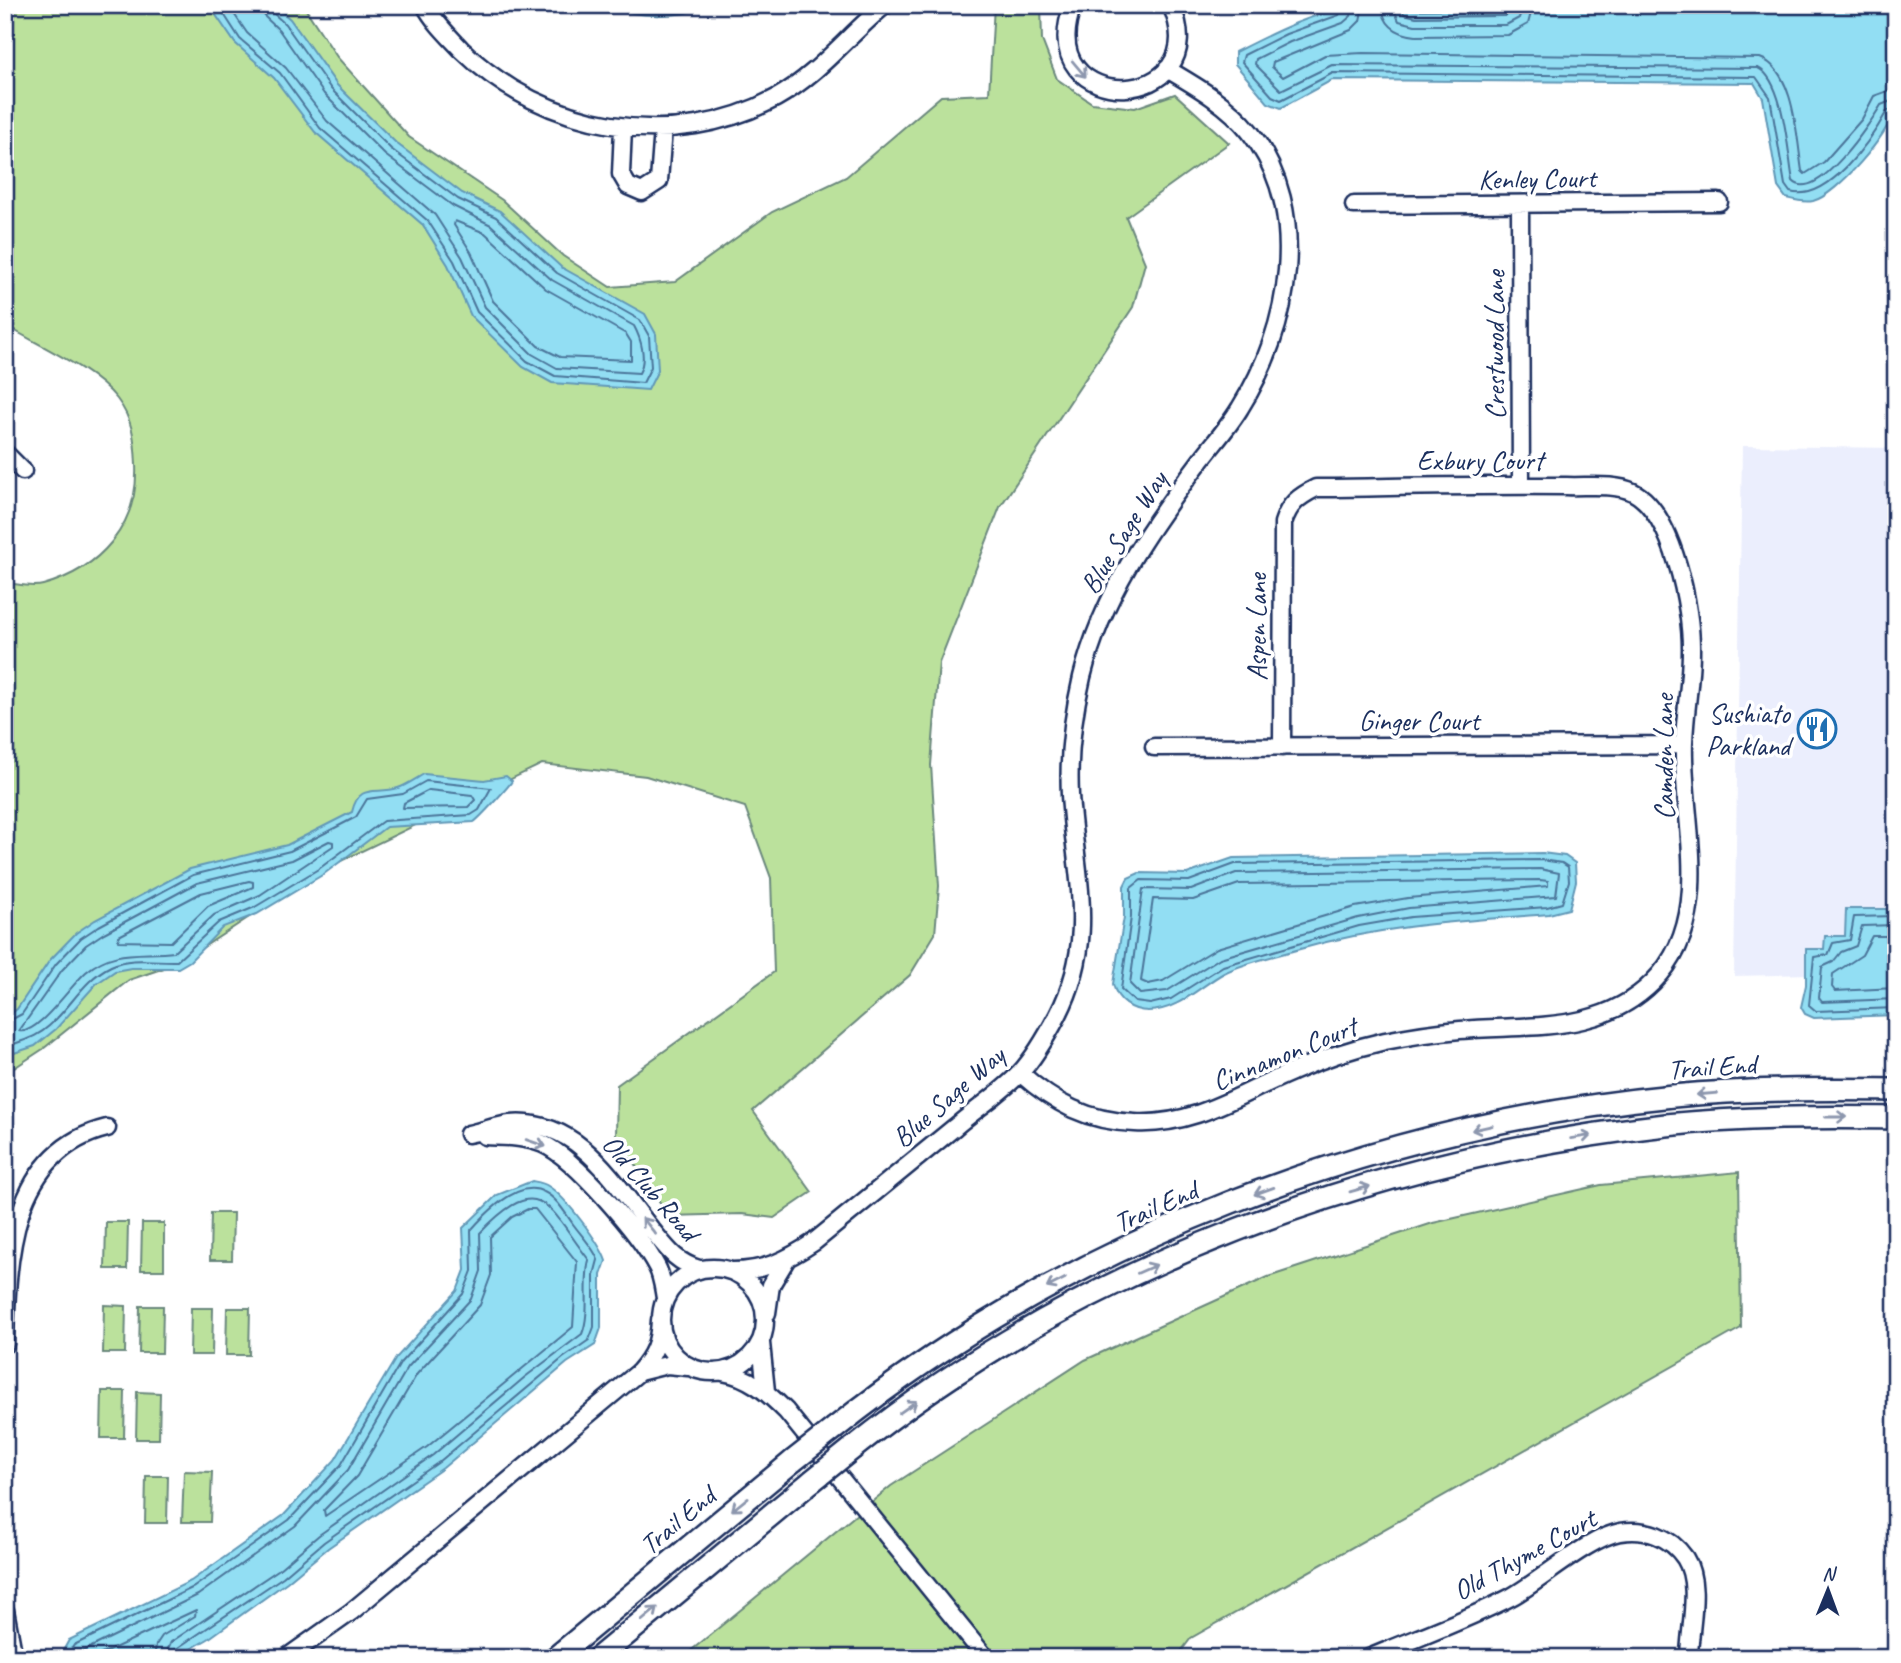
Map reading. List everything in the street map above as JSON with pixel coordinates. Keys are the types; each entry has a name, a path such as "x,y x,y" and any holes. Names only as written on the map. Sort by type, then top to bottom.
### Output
{"street":[{"path":"425,5 452,40 499,82 556,111 590,122 623,128 663,128 730,117 775,98 825,63 885,5"},
{"path":"1073,5 1066,30 1066,44 1072,59 1088,79 1102,87 1130,90 1151,82 1167,69 1177,48 1179,32 1171,5"},
{"name":"Blue Sage Way","path":"732,1271 765,1269 786,1260 814,1242 1020,1073 1059,1012 1072,981 1083,907 1070,795 1070,757 1082,679 1092,642 1107,603 1146,534 1239,411 1255,382 1281,314 1286,283 1286,215 1278,183 1266,155 1249,130 1229,110 1167,69"},
{"path":"623,128 621,173 628,186 642,192 659,181 663,128"},
{"name":"Kenley Court","path":"1354,205 1719,202"},
{"name":"Crestwood Lane","path":"1520,204 1521,486"},
{"path":"5,453 23,471"},
{"name":"Exbury Court","path":"1288,509 1298,496 1316,488 1613,487 1633,492 1650,506 1662,527"},
{"name":"Aspen Lane","path":"1282,747 1283,523 1288,509"},
{"name":"Camden Lane","path":"1653,982 1669,962 1683,935 1688,910 1690,823 1684,745 1691,651 1689,620 1675,557 1662,527"},
{"name":"Ginger Court","path":"1154,747 1684,745"},
{"name":"Cinnamon Court","path":"1020,1073 1048,1098 1075,1111 1135,1123 1166,1122 1197,1116 1292,1072 1383,1042 1461,1030 1586,1021 1609,1012 1653,982"},
{"name":"Trail End","path":"555,1658 872,1398 1037,1293 1135,1244 1298,1178 1436,1138 1526,1118 1625,1102 1755,1090 1896,1090"},
{"name":"Trail End","path":"597,1658 853,1448 966,1367 1052,1316 1144,1270 1216,1240 1352,1191 1531,1145 1623,1131 1777,1118 1896,1118"},
{"name":"Old Club Road","path":"665,1298 662,1278 650,1256 585,1176 564,1156 526,1139 468,1134 509,1124 529,1124 562,1133 590,1153 675,1259 699,1269"},
{"path":"5,1344 7,1270 13,1233 24,1201 54,1158 86,1133 107,1128"},
{"name":"Blue Sage Way","path":"766,1318 771,1284 786,1260"},
{"path":"286,1658 351,1612 639,1372 653,1355 659,1341 665,1298 679,1280 699,1269 732,1271 751,1284 759,1294 766,1318 761,1343 766,1391"},
{"path":"660,1320 661,1331 671,1352 689,1367"},
{"path":"723,1372 744,1362 761,1343"},
{"path":"639,1372 667,1366 723,1372 736,1374 766,1391 786,1411 986,1658"},
{"name":"Old Thyme Court","path":"1369,1658 1513,1595 1601,1538 1639,1531 1657,1534 1673,1545 1685,1559 1692,1576 1689,1658"},
{"path":"5,1609 13,1658"}],"shaded area":[{"path":"1742,446 1896,448 1896,972 1734,976"}],"green space":[{"path":"5,5 303,5 337,57 409,137 502,200 563,256 610,287 675,282 772,212 846,177 941,96 989,94 994,5 1041,5 1042,40 1057,79 1092,103 1135,108 1175,94 1229,143 1126,217 1145,263 1133,307 1000,507 939,663 931,765 939,886 935,934 910,975 753,1111 812,1192 774,1218 742,1214 669,1216 616,1136 617,1085 774,972 771,878 745,807 646,776 542,764 318,872 179,963 129,980 43,1049 5,1074 5,583 43,585 82,568 98,556 112,542 131,507 136,465 130,423 117,399 107,388 65,358 5,325"},
{"path":"1739,1172 1741,1328 1191,1638 1176,1658 682,1658 891,1486 1085,1360 1268,1277 1433,1223 1601,1185"},
{"path":"211,1213 233,1213 232,1260 210,1260"},
{"path":"106,1222 128,1222 127,1269 105,1269"},
{"path":"142,1223 164,1223 164,1270 141,1270"},
{"path":"104,1305 126,1306 125,1353 103,1353"},
{"path":"140,1306 163,1306 162,1353 139,1353"},
{"path":"191,1308 213,1308 212,1355 190,1355"},
{"path":"227,1308 250,1308 249,1355 226,1355"},
{"path":"102,1391 125,1391 124,1438 101,1438"},
{"path":"137,1392 160,1393 159,1439 136,1439"},
{"path":"184,1471 212,1472 210,1522 182,1522"},
{"path":"146,1476 168,1476 167,1523 145,1523"}],"water":[{"path":"209,5 274,5 290,19 337,85 396,143 462,193 500,211 561,267 645,314 656,334 658,370 648,390 552,383 523,367 471,316 448,265 423,225 315,132 274,78 235,43"},
{"path":"605,5 714,5 687,12 646,15"},
{"path":"1360,5 1416,10 1504,9 1518,5 1896,5 1897,100 1891,120 1861,162 1835,188 1813,201 1806,202 1786,198 1778,187 1763,98 1754,83 1332,80 1281,108 1268,103 1235,64 1235,52 1265,37 1311,17"},
{"path":"424,774 484,780 506,776 512,781 474,822 386,827 324,874 257,914 223,927 190,961 178,968 131,968 115,971 96,984 56,1029 35,1046 5,1056 5,1018 17,1009 50,960 76,933 95,920 190,869 287,845 352,812 355,803 364,793 398,788"},
{"path":"1542,853 1565,856 1575,863 1576,881 1569,909 1549,914 1393,929 1331,941 1233,969 1179,1002 1159,1010 1142,1011 1131,1007 1118,995 1113,984 1124,917 1124,886 1128,878 1139,873 1187,874 1233,858"},
{"path":"1846,909 1896,909 1896,1015 1814,1018 1805,1014 1801,1007 1806,985 1806,949 1824,949 1825,936 1845,936"},
{"path":"532,1181 546,1185 563,1199 589,1232 606,1261 601,1275 601,1328 595,1345 567,1363 443,1468 328,1548 287,1582 208,1639 175,1658 59,1658 69,1640 191,1581 284,1515 335,1460 396,1358 457,1291 465,1270 463,1228 497,1195"}],"place":[{"name":"Sushiato Parkland","path":"1817,729"}]}
